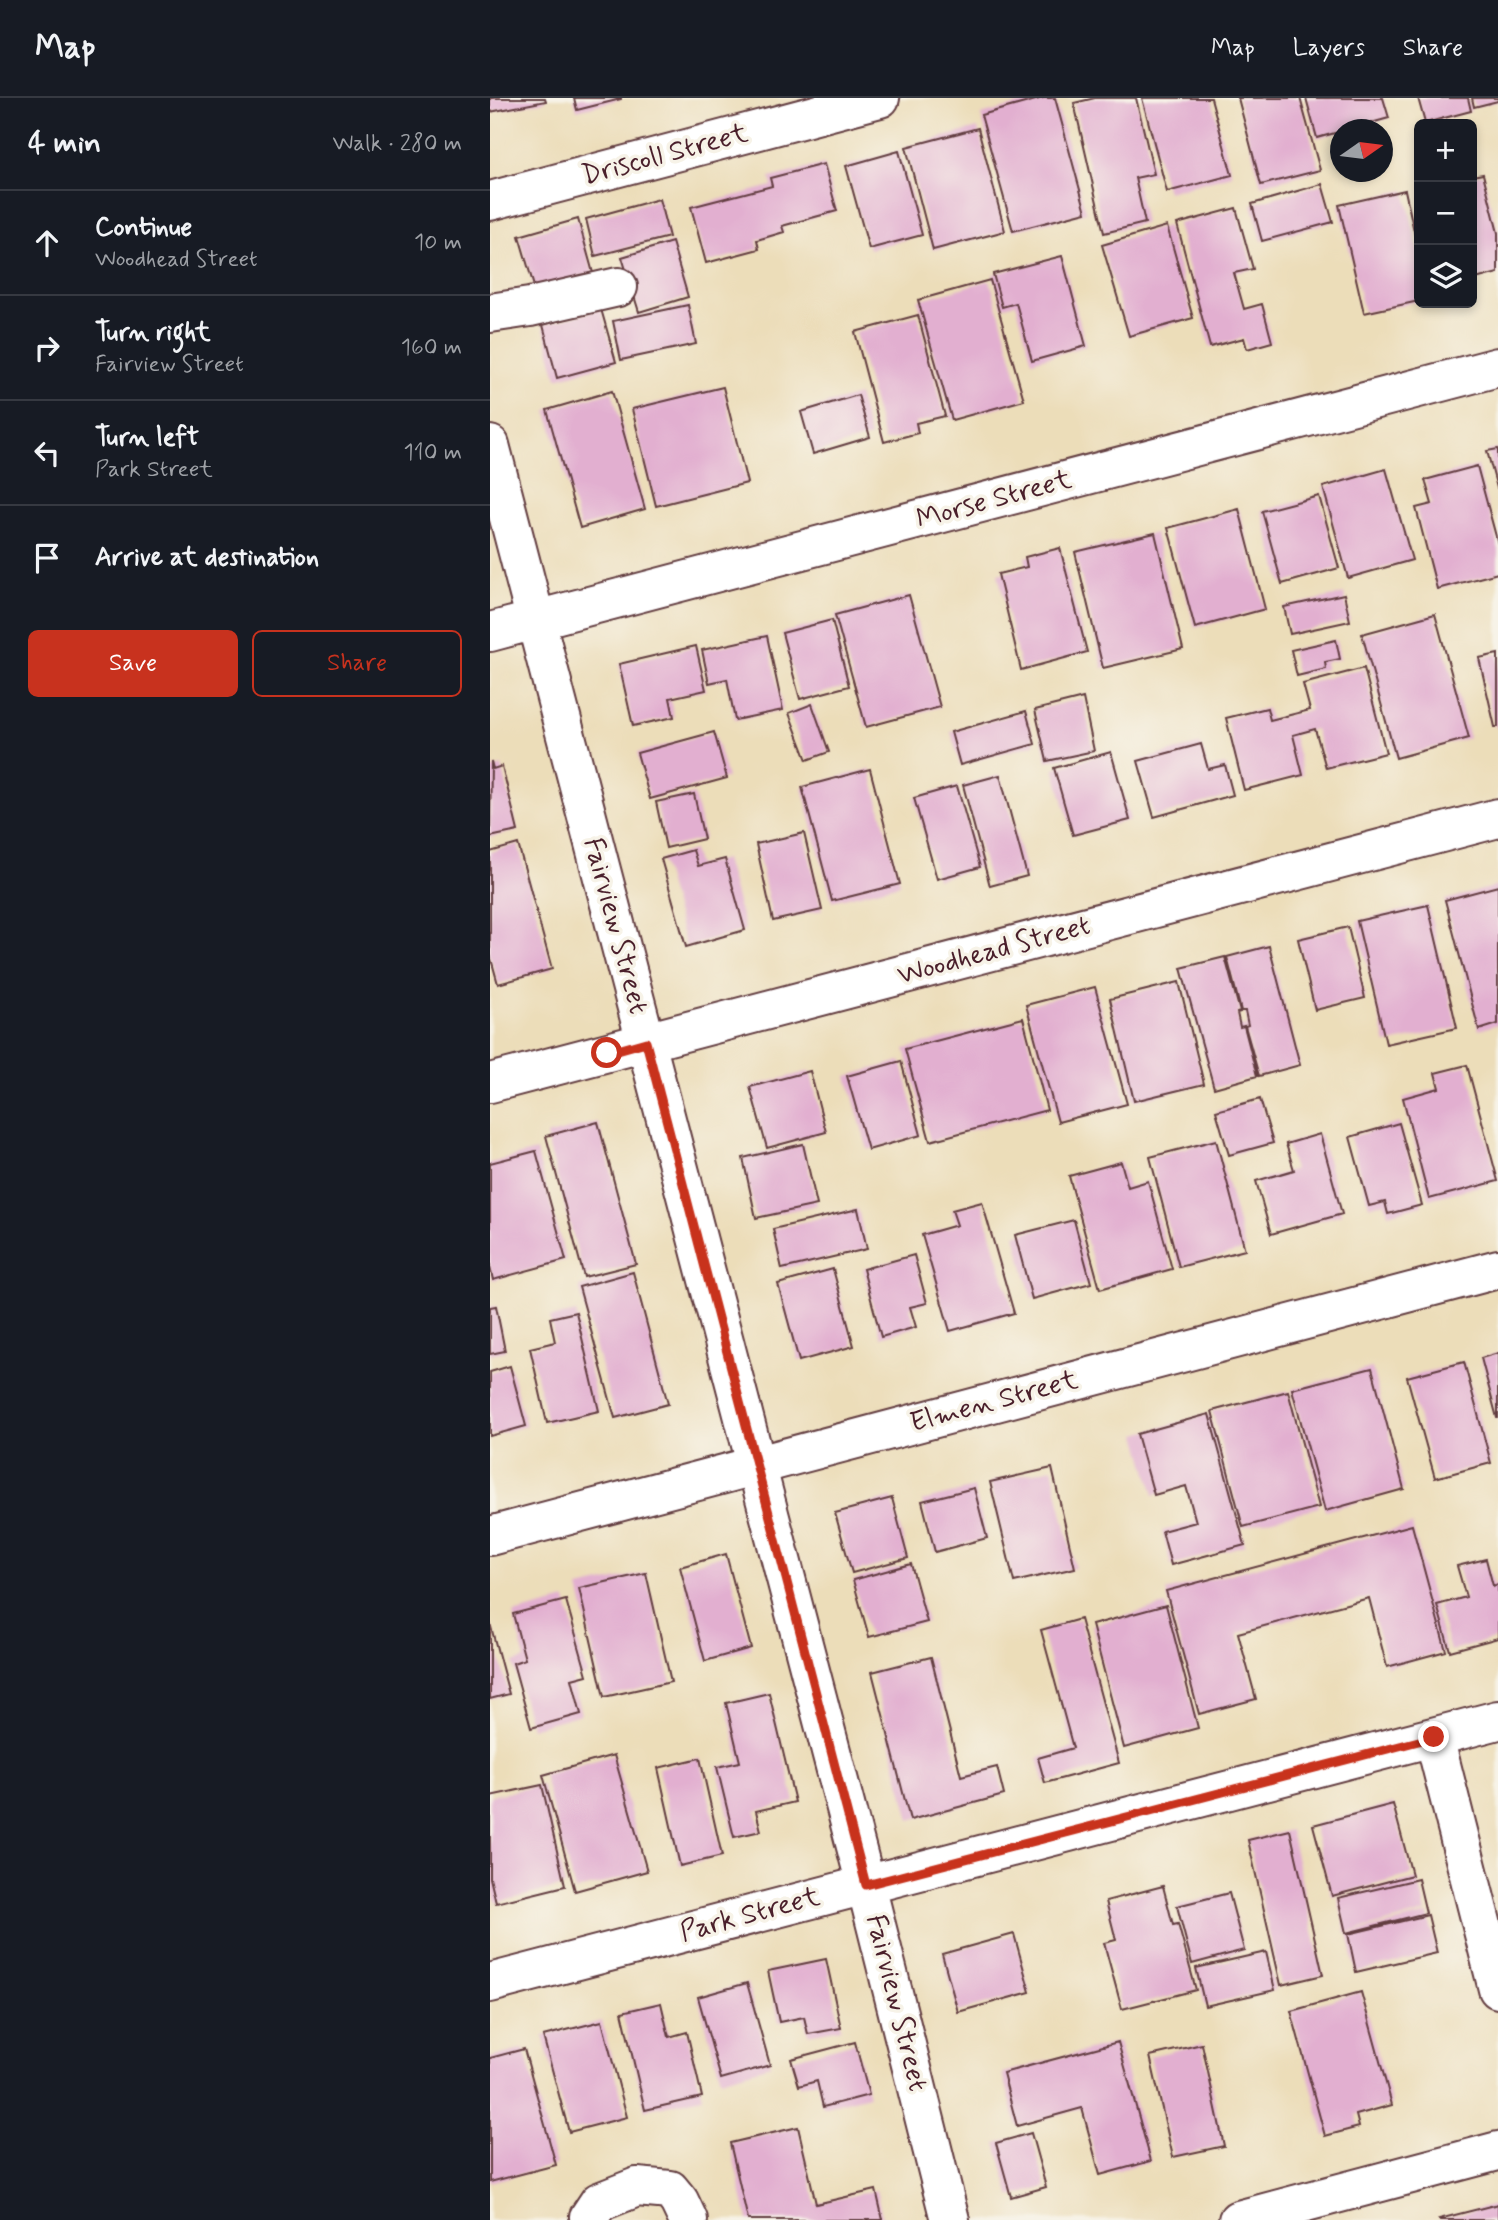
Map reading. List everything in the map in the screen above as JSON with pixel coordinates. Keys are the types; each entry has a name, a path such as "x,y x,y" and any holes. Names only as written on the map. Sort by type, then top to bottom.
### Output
{"street":[{"name":"Driscoll Street","path":"490,201 880,98"},
{"path":"490,313 530,307 618,286"},
{"name":"Morse Street","path":"490,632 1498,367"},
{"name":"Fairview Street","path":"490,445 866,1885 950,2220"},
{"name":"Woodhead Street","path":"490,1083 1498,818"},
{"name":"Elmen Street","path":"490,1536 1498,1269"},
{"name":"Park Street","path":"490,1983 1498,1720"},
{"path":"1434,1737 1498,1989"},
{"path":"1238,2220 1498,2151"},
{"path":"590,2220 589,2217 600,2202 637,2187 670,2190 688,2220"}],"building":[{"path":"490,98 545,98 546,101 490,112"},
{"path":"574,98 621,98 621,99 577,110"},
{"path":"1043,98 1055,98 1086,212 1013,231 981,115"},
{"path":"1095,98 1136,98 1154,174 1135,178 1145,223 1104,233 1074,103"},
{"path":"1142,98 1211,98 1232,175 1167,192"},
{"path":"1238,98 1300,98 1320,170 1261,185"},
{"path":"1306,98 1383,98 1389,118 1330,119 1330,134 1317,138"},
{"path":"1418,98 1468,98 1471,111 1440,119 1424,119"},
{"path":"1472,98 1498,98 1498,101 1474,107"},
{"path":"978,128 1005,231 933,250 906,147"},
{"path":"899,151 922,235 869,249 846,166"},
{"path":"824,164 837,211 782,226 784,232 757,240 759,249 706,263 691,207 772,186 770,178"},
{"path":"1483,174 1498,233 1498,273 1477,279 1477,182 1477,175"},
{"path":"1322,184 1333,222 1262,241 1252,204"},
{"path":"1405,190 1414,231 1414,302 1364,313 1339,205"},
{"path":"659,199 669,237 595,256 586,219"},
{"path":"1236,208 1253,269 1234,273 1244,309 1262,304 1272,342 1247,349 1244,338 1210,347 1177,224"},
{"path":"578,219 593,273 535,290 519,236"},
{"path":"1167,226 1193,318 1129,336 1102,245"},
{"path":"672,242 688,297 639,312 622,257"},
{"path":"1062,256 1086,346 1032,361 1016,303 1002,307 993,274"},
{"path":"990,280 1024,400 952,420 918,300"},
{"path":"688,305 696,344 621,360 613,321"},
{"path":"601,309 616,362 557,378 543,325"},
{"path":"918,315 945,416 916,423 918,433 884,442 855,332"},
{"path":"723,387 747,483 656,506 632,409"},
{"path":"612,391 645,509 580,528 547,410"},
{"path":"858,395 870,437 813,454 801,412"},
{"path":"1498,449 1498,488 1497,488 1487,451"},
{"path":"1477,466 1498,544 1498,573 1437,589 1416,508 1432,504 1425,480"},
{"path":"1386,469 1412,560 1348,578 1323,487"},
{"path":"1319,496 1339,568 1282,584 1262,511"},
{"path":"1239,509 1265,609 1195,628 1168,528"},
{"path":"1155,533 1183,649 1103,668 1075,552"},
{"path":"1060,548 1087,652 1021,670 998,574 1027,567 1025,557"},
{"path":"1344,594 1350,621 1290,634 1284,607"},
{"path":"909,595 940,707 866,727 835,615"},
{"path":"1435,614 1469,738 1396,758 1362,634"},
{"path":"832,620 849,686 800,699 782,633"},
{"path":"767,636 783,710 735,720 727,679 709,683 702,650"},
{"path":"1336,640 1340,659 1325,662 1326,669 1297,676 1291,650"},
{"path":"696,646 706,690 670,698 674,717 633,726 619,664"},
{"path":"1498,654 1498,727 1495,727 1479,658"},
{"path":"1364,668 1386,753 1326,768 1315,729 1293,735 1303,775 1244,790 1226,718 1267,708 1270,720 1310,710 1303,684"},
{"path":"1083,698 1094,751 1047,761 1035,710"},
{"path":"812,704 829,752 807,760 789,713"},
{"path":"1026,711 1035,744 960,765 951,732"},
{"path":"714,732 727,778 650,799 637,753"},
{"path":"1201,744 1208,769 1225,765 1233,795 1154,817 1138,761"},
{"path":"1111,752 1130,820 1073,835 1054,768"},
{"path":"491,761 493,769 502,766 518,831 490,837"},
{"path":"870,769 900,884 832,901 802,787"},
{"path":"1000,775 1027,876 990,886 963,785"},
{"path":"957,786 980,867 937,879 914,798"},
{"path":"694,794 704,839 666,848 656,802"},
{"path":"804,833 822,910 773,921 756,844"},
{"path":"518,844 552,969 498,984 490,955 490,852"},
{"path":"693,850 698,866 725,859 745,930 686,947 661,859"},
{"path":"1498,886 1498,1024 1479,1030 1445,900"},
{"path":"1428,905 1457,1028 1386,1044 1357,921"},
{"path":"1348,927 1365,998 1315,1010 1298,939"},
{"path":"1269,946 1300,1065 1259,1076 1245,1026 1248,1025 1245,1011 1241,1011 1227,957"},
{"path":"1225,957 1240,1012 1237,1013 1240,1027 1244,1026 1257,1076 1214,1088 1181,968"},
{"path":"1179,982 1204,1084 1134,1101 1110,999"},
{"path":"1095,987 1127,1104 1058,1122 1026,1005"},
{"path":"1023,1018 1047,1110 930,1141 905,1049"},
{"path":"901,1061 921,1135 868,1150 847,1076"},
{"path":"1467,1065 1498,1181 1429,1199 1403,1098 1439,1088 1435,1073"},
{"path":"810,1071 826,1132 767,1148 750,1087"},
{"path":"1260,1099 1273,1143 1229,1155 1216,1111"},
{"path":"598,1122 636,1264 584,1277 546,1136"},
{"path":"1399,1123 1422,1205 1388,1214 1385,1202 1369,1206 1350,1137"},
{"path":"1320,1134 1342,1214 1271,1234 1256,1181 1294,1170 1286,1144"},
{"path":"1216,1140 1245,1250 1179,1267 1150,1157"},
{"path":"803,1144 817,1205 756,1218 743,1158"},
{"path":"536,1151 566,1260 493,1280 490,1267 490,1163"},
{"path":"1121,1162 1128,1187 1148,1181 1172,1269 1100,1289 1069,1176"},
{"path":"982,1202 1014,1313 950,1331 922,1235 957,1225 952,1210"},
{"path":"858,1209 867,1249 782,1269 773,1229"},
{"path":"1074,1220 1091,1283 1032,1299 1015,1235"},
{"path":"914,1255 927,1303 910,1307 916,1327 881,1337 863,1269"},
{"path":"833,1269 854,1346 799,1361 778,1284"},
{"path":"633,1272 668,1404 615,1418 579,1287"},
{"path":"496,1306 505,1351 490,1354 490,1307"},
{"path":"576,1312 599,1411 547,1423 530,1348 555,1342 550,1318"},
{"path":"1498,1353 1498,1418 1497,1418 1481,1358"},
{"path":"1464,1362 1491,1463 1435,1478 1407,1377"},
{"path":"510,1366 526,1426 490,1436 490,1372"},
{"path":"1372,1368 1404,1489 1325,1511 1292,1389"},
{"path":"1288,1391 1319,1507 1243,1527 1212,1411"},
{"path":"1209,1414 1245,1545 1171,1565 1162,1531 1196,1522 1186,1486 1154,1495 1137,1434"},
{"path":"1052,1468 1075,1568 1014,1582 990,1482"},
{"path":"974,1488 987,1538 935,1552 922,1501"},
{"path":"892,1498 908,1558 852,1573 835,1513"},
{"path":"1412,1525 1446,1651 1387,1667 1369,1598 1238,1633 1256,1699 1199,1714 1166,1591"},
{"path":"726,1554 751,1648 705,1661 680,1567"},
{"path":"1486,1559 1493,1586 1498,1584 1498,1638 1450,1651 1437,1605 1466,1597 1457,1566"},
{"path":"911,1564 927,1622 869,1637 853,1580"},
{"path":"646,1573 671,1682 604,1697 579,1588"},
{"path":"566,1600 587,1675 572,1679 581,1714 531,1728 513,1663 525,1659 513,1614"},
{"path":"1166,1605 1198,1728 1124,1748 1092,1625"},
{"path":"1080,1619 1119,1763 1045,1783 1038,1758 1073,1748 1041,1630"},
{"path":"490,1623 509,1694 490,1699"},
{"path":"931,1657 961,1776 997,1767 1004,1795 910,1820 872,1672"},
{"path":"769,1693 795,1802 756,1811 761,1831 734,1837 717,1767 740,1762 726,1703"},
{"path":"614,1755 647,1871 575,1891 543,1775"},
{"path":"700,1758 722,1856 680,1866 658,1768"},
{"path":"542,1785 565,1886 496,1903 490,1878 490,1796"},
{"path":"1393,1804 1412,1875 1332,1896 1313,1825"},
{"path":"1290,1830 1323,1975 1281,1985 1248,1840"},
{"path":"1418,1879 1426,1913 1346,1933 1338,1898"},
{"path":"1163,1886 1173,1925 1178,1924 1196,1990 1122,2009 1104,1943 1116,1940 1106,1901"},
{"path":"1229,1893 1244,1950 1192,1964 1177,1906"},
{"path":"1428,1915 1437,1953 1356,1972 1348,1934"},
{"path":"1014,1934 1030,1992 958,2012 942,1954"},
{"path":"1266,1952 1275,1990 1205,2006 1196,1968"},
{"path":"826,1959 841,2028 808,2034 804,2017 779,2022 768,1971"},
{"path":"747,1983 770,2065 721,2079 698,1997"},
{"path":"1361,1992 1392,2105 1356,2115 1359,2127 1325,2136 1291,2011"},
{"path":"661,2003 669,2037 687,2032 702,2097 645,2110 622,2012"},
{"path":"602,2021 627,2117 569,2132 543,2036"},
{"path":"855,2042 869,2095 823,2107 817,2081 799,2086 791,2059"},
{"path":"1118,2042 1151,2161 1100,2175 1082,2108 1017,2126 1003,2073"},
{"path":"1202,2044 1224,2146 1173,2157 1150,2056"},
{"path":"524,2049 556,2165 490,2182 490,2058"},
{"path":"798,2127 816,2204 876,2190 883,2220 748,2220 730,2143"},
{"path":"1031,2133 1046,2187 1011,2197 996,2143"},
{"path":"1498,2204 1498,2220 1439,2219"}],"route":[{"path":"607,1053 646,1042 866,1885 1434,1737"}]}
